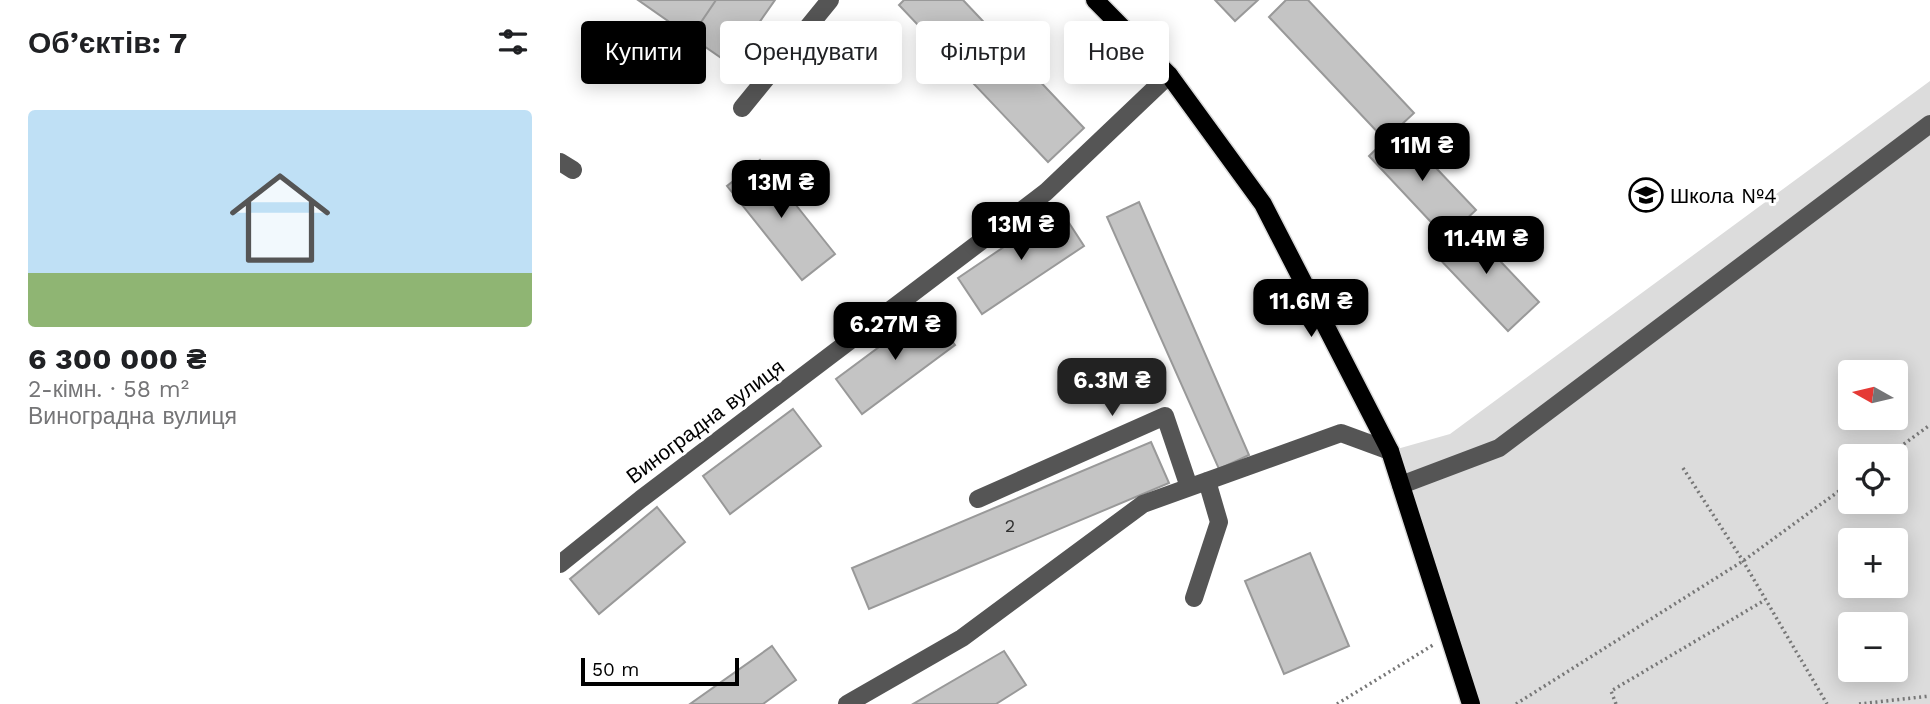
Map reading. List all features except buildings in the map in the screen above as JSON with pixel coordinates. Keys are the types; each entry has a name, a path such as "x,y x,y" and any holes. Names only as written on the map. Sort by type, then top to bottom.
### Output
{"main road":[{"path":"1100,2 1118,21"},
{"path":"1169,75 1263,204 1391,451 1471,704"}],"street":[{"path":"742,108 830,0"},
{"name":"Виноградна вулиця","path":"560,564 641,499 1046,192 1160,84"},
{"path":"1401,485 1499,448 1930,124"},
{"path":"978,499 1165,416 1189,488"},
{"path":"847,704 962,638 1143,504 1340,433 1391,451"},
{"path":"1195,597 1219,522 1207,481"}],"path":[{"path":"1904,444 1930,425"},
{"path":"1683,468 1743,561 1827,704"},
{"path":"1516,704 1743,561 1838,492"},
{"path":"1616,704 1611,691 1765,600"},
{"path":"1337,704 1449,635"},
{"path":"1859,704 1930,696"}],"shaded area":[{"path":"1930,81 1930,704 1473,704 1390,451 1450,434"}],"place":[{"name":"Школа №4","path":"1646,195"}]}
